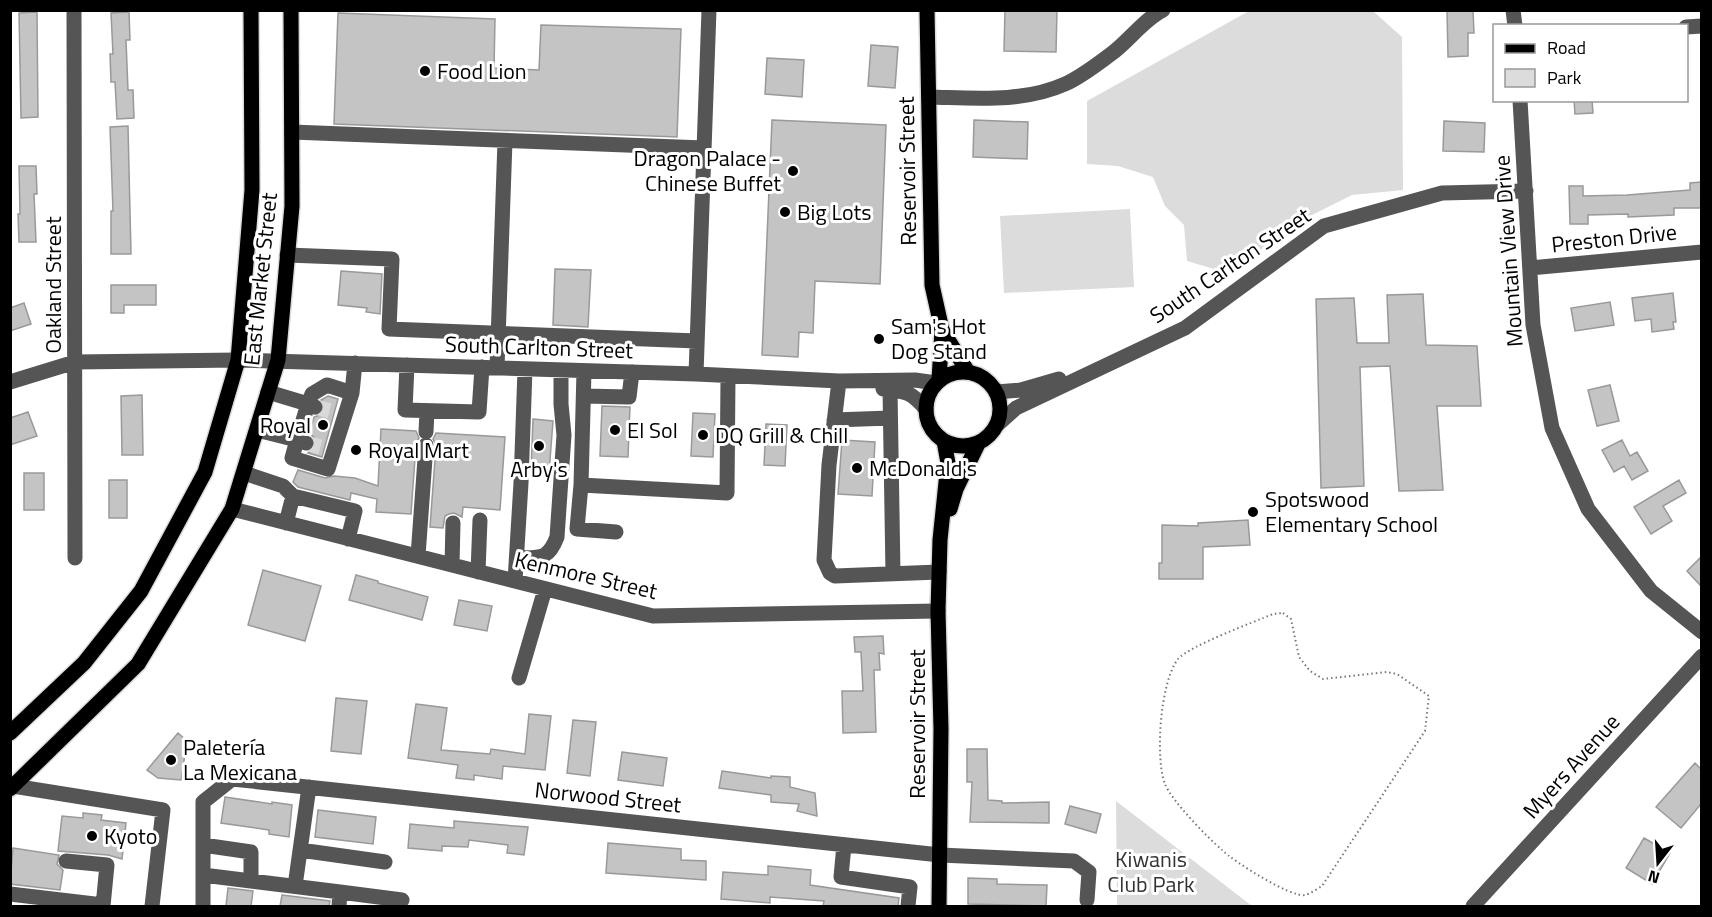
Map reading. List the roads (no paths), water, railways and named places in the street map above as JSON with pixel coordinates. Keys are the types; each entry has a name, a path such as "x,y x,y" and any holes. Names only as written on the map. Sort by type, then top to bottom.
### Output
{"main road":[{"name":"East Market Street","path":"10,733 84,663 141,591 205,472 238,360 252,190 251,10"},
{"name":"East Market Street","path":"12,788 138,664 232,509 278,360 292,206 291,10"},
{"name":"Reservoir Street","path":"927,10 932,285 942,330 938,382"},
{"name":"Reservoir Street","path":"942,330 968,372"},
{"path":"968,372 980,376 996,392 1000,403 1000,415 989,436 968,445 956,445 944,441 935,432 928,421 927,400 938,382 951,374 968,372"},
{"name":"Reservoir Street","path":"939,906 941,729 938,611 940,540 948,463 944,441"},
{"name":"Reservoir Street","path":"940,540 956,489 979,442"}],"street":[{"name":"Oakland Street","path":"74,10 75,558"},
{"path":"696,374 709,10"},
{"path":"929,97 1011,97 1044,92 1063,85 1110,55 1151,17 1163,10"},
{"name":"Mountain View Drive","path":"1520,102 1533,325 1552,428 1588,509 1651,591 1701,632"},
{"path":"292,132 704,148"},
{"path":"407,365 405,410 479,412 498,334 506,141"},
{"name":"South Carlton Street","path":"996,426 1016,408 1185,328 1324,226 1442,193 1526,192"},
{"name":"Preston Drive","path":"1530,268 1701,252"},
{"path":"287,255 392,259 389,329 697,341"},
{"name":"South Carlton Street","path":"10,382 75,362 238,360 584,370 839,381 938,382"},
{"path":"352,393 327,385 312,394 312,405 301,441 292,458 328,469 329,449 340,414 352,393 355,363"},
{"name":"South Carlton Street","path":"996,392 1021,390 1105,366"},
{"path":"515,581 525,369"},
{"path":"517,558 545,556 552,550 557,537 564,435 561,370"},
{"path":"584,370 581,485 577,529 616,532"},
{"path":"584,396 629,397 632,372"},
{"path":"581,485 727,493 728,376"},
{"name":"South Carlton Street","path":"839,381 905,391 914,395 926,409"},
{"path":"839,381 829,465 824,548 827,568 835,576 939,572"},
{"path":"890,390 893,574"},
{"path":"268,393 312,405"},
{"path":"418,556 427,411"},
{"path":"834,420 890,418"},
{"path":"257,430 301,441"},
{"path":"244,473 283,486 294,496 356,511 348,539"},
{"path":"286,523 294,496"},
{"name":"Kenmore Street","path":"232,509 653,616 938,611"},
{"path":"478,572 480,520"},
{"path":"452,565 453,523"},
{"path":"519,678 544,589"},
{"name":"Myers Avenue","path":"1473,906 1701,656"},
{"name":"Norwood Street","path":"202,906 203,802 232,779 940,855 1074,861 1089,872 1087,900"},
{"path":"295,886 309,787"},
{"path":"12,788 163,810 152,906"},
{"path":"203,845 251,852 251,881"},
{"path":"844,845 841,877 910,887 908,906"},
{"path":"300,850 384,862"},
{"path":"10,894 103,906 107,866 66,861"},
{"path":"203,875 295,886 339,899 402,900"}],"tunnel":[{"path":"315,407 334,412"},
{"path":"306,443 324,448"}],"place":[{"name":"Food Lion","path":"425,71"},
{"name":"Dragon Palace - Chinese Buffet","path":"793,171"},
{"name":"Big Lots","path":"785,212"},
{"name":"Sam's Hot Dog Stand","path":"879,339"},
{"name":"Royal","path":"323,425"},
{"name":"El Sol","path":"615,430"},
{"name":"DQ Grill & Chill","path":"703,435"},
{"name":"Arby's","path":"539,446"},
{"name":"Royal Mart","path":"356,450"},
{"name":"McDonald's","path":"857,468"},
{"name":"Spotswood Elementary School","path":"1253,512"},
{"name":"Paletería La Mexicana","path":"171,760"},
{"name":"Kyoto","path":"92,836"}],"park label":[{"name":"Kiwanis Club Park","path":"1151,872"}]}
